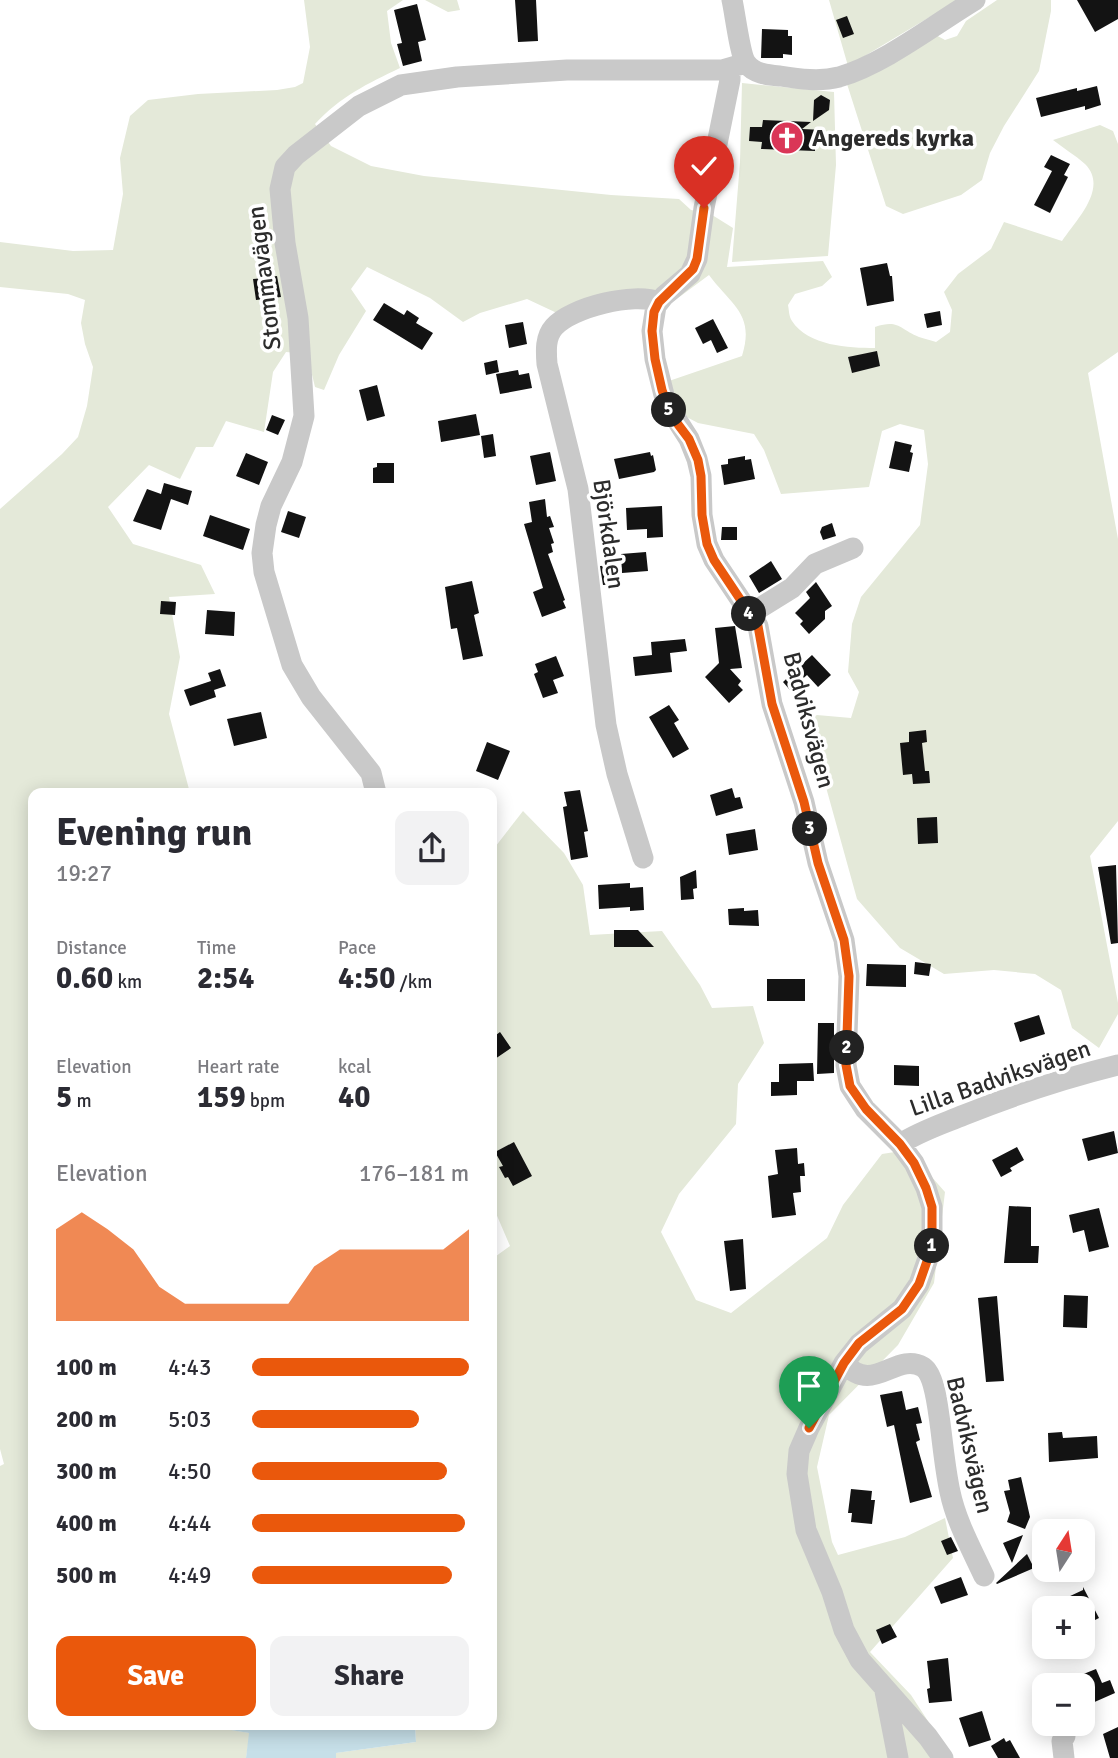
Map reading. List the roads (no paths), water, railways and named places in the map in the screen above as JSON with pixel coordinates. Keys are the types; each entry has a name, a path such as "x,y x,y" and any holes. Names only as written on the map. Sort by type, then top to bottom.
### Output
{"street":[{"path":"659,302 690,274 697,259 704,208 730,80 738,66 732,0"},
{"path":"738,66 773,75 822,79 838,77 884,56 975,0"},
{"name":"Stommavägen","path":"375,788 371,773 311,696 292,666 264,572 262,553 266,525 271,506 292,461 304,416 298,318 280,190 285,167 296,155 359,106 401,85 457,77 567,70 738,66"},
{"name":"Björkdalen","path":"643,859 617,774 606,725 578,489 547,364 546,349 554,327 570,314 604,304 639,299 659,302"},
{"name":"Badviksvägen","path":"659,302 654,312 652,331 662,390 671,415 689,439 698,460 707,544 714,560 758,626 772,704 844,940 849,976 846,1065 850,1086 866,1109 900,1144 914,1163 930,1200 933,1227 928,1263 912,1298 859,1343 844,1363 799,1451 797,1474 800,1506 806,1530 832,1592 844,1630 860,1660 928,1737 943,1758"},
{"path":"750,614 792,588 815,564 853,548"},
{"name":"Lilla Badviksvägen","path":"900,1144 915,1134 992,1104 1072,1077 1118,1065"},
{"name":"Badviksvägen","path":"844,1363 853,1374 864,1377 907,1365 921,1367 926,1371 935,1392 950,1492 958,1520 984,1576"},
{"path":"885,1689 898,1758"},
{"path":"1064,1758 1062,1741 1065,1736"}],"water":[{"path":"231,1730 415,1730 416,1742 336,1753 336,1758 246,1758 249,1733"}],"place":[{"name":"Angereds kyrka","path":"787,138"}]}
